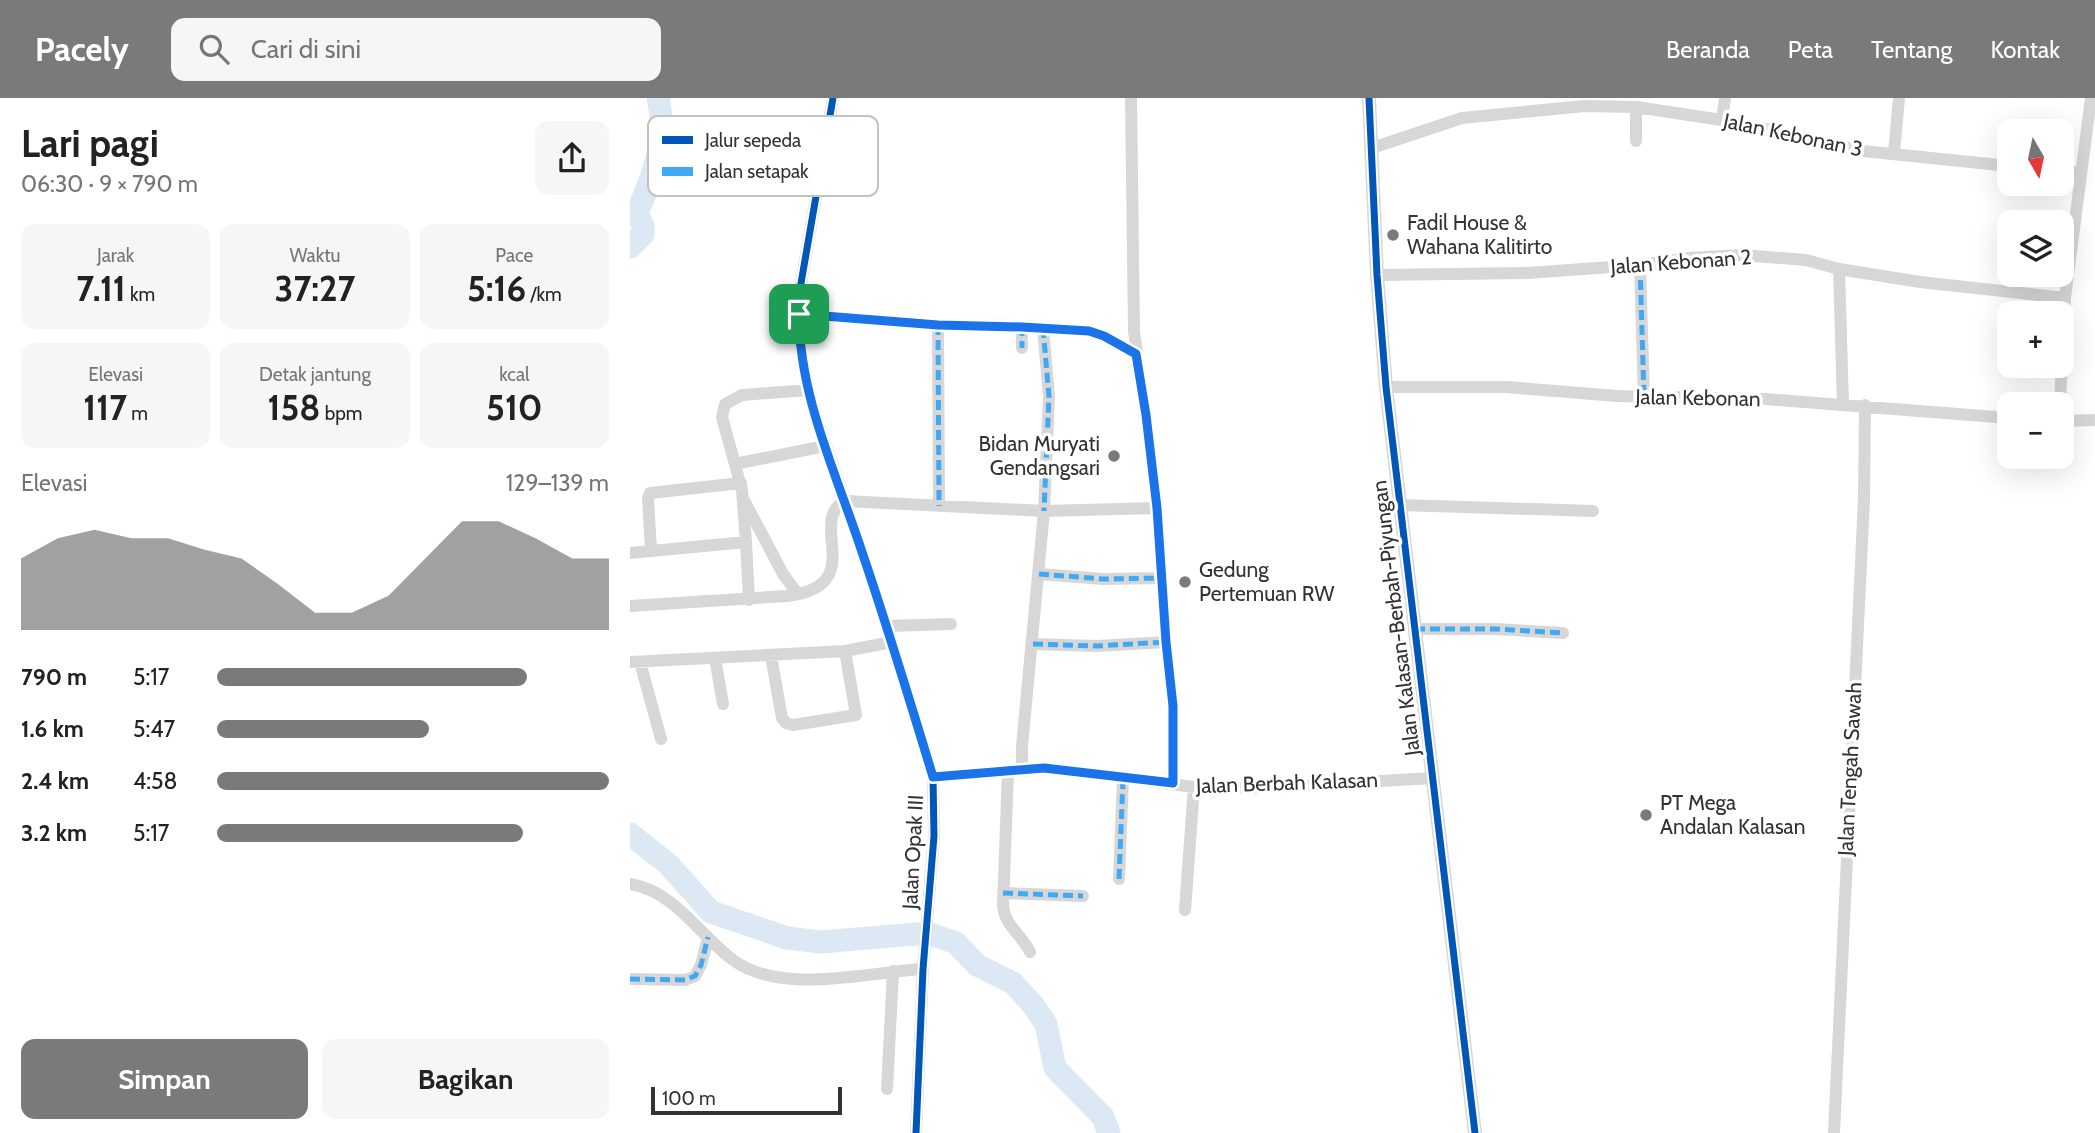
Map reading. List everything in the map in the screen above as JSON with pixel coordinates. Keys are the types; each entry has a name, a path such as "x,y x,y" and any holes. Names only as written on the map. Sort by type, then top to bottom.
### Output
{"street":[{"name":"Jalan Opak III","path":"830,116 833,98"},
{"path":"1131,98 1136,354 1152,455 1157,508 1173,706 1173,783"},
{"name":"Jalan Kalasan-Berbah-Piyungan","path":"1369,98 1377,275 1386,387 1475,1133"},
{"path":"1722,120 1725,98"},
{"path":"1894,153 1899,98"},
{"path":"2061,392 2065,298 2080,173 2091,128 2087,98"},
{"name":"Jalan Kebonan 3","path":"1372,148 1462,118 1584,106 1636,107 1722,120 1838,146 1997,165"},
{"path":"1636,107 1636,141"},
{"path":"2074,172 2080,173"},
{"name":"Jalan Opak III","path":"815,196 799,314 800,349 825,446 887,626 933,777 934,836 924,963 916,1133"},
{"name":"Jalan Kebonan 2","path":"1377,275 1527,273 1640,265 1688,258 1741,256 1806,260 1839,269 1920,282 2065,298"},
{"path":"1640,265 1644,397"},
{"path":"1839,269 1843,405"},
{"path":"799,314 938,325 1089,331 1104,336 1136,354"},
{"path":"938,325 939,506"},
{"path":"1022,327 1022,348"},
{"path":"1022,769 1044,511 1049,396 1043,328"},
{"name":"Jalan Kebonan","path":"1386,387 1506,387 1644,397 1765,399 1997,417"},
{"path":"749,600 743,498 736,464 723,425 725,404 742,395 809,390"},
{"name":"Jalan Tengah Sawah","path":"1834,1133 1864,499 1865,405"},
{"path":"2074,421 2095,420"},
{"path":"736,464 825,446"},
{"path":"652,550 648,499 650,493 741,483"},
{"path":"743,498 783,574 798,594"},
{"path":"630,606 749,600 798,594 821,585 831,572 831,519 837,505 845,501 1044,511 1157,508"},
{"path":"1400,506 1592,511"},
{"path":"630,553 746,542"},
{"path":"1039,574 1103,579 1162,578"},
{"path":"887,626 951,624"},
{"path":"1415,629 1495,629 1563,633"},
{"path":"661,738 635,662 845,652 892,642"},
{"path":"1033,644 1097,646 1166,642"},
{"path":"771,656 782,718 793,725 856,715 845,652"},
{"path":"715,658 723,704"},
{"name":"Jalan Berbah Kalasan","path":"933,777 1044,768 1194,787 1258,788 1433,778"},
{"path":"1008,771 1004,916 1025,941 1030,952"},
{"path":"1119,879 1123,779"},
{"path":"1185,910 1194,787"},
{"path":"630,884 655,891 670,901 734,961 778,977 836,979 894,971 924,963"},
{"path":"1003,893 1083,896"},
{"path":"630,979 685,980 695,976 701,965 708,937"},
{"path":"887,1089 894,971"}],"waterway":[{"path":"658,98 661,116"},
{"path":"630,247 643,234 643,226 637,213 648,185"},
{"path":"630,834 668,864 711,912 787,938 821,942 928,933 956,943 977,965 1013,983 1033,1005 1046,1024 1055,1068 1103,1117 1109,1133"}],"marked path":[{"path":"1640,265 1644,397"},
{"path":"938,325 939,506"},
{"path":"1022,326 1022,348"},
{"path":"1043,328 1049,396 1044,511"},
{"path":"1039,574 1103,579 1162,578"},
{"path":"1415,629 1495,629 1563,633"},
{"path":"1033,644 1097,646 1166,642"},
{"path":"1119,879 1123,779"},
{"path":"1003,893 1083,896"},
{"path":"630,979 685,980 695,976 701,965 708,937"}],"cycle path":[{"path":"830,116 833,98"},
{"path":"1369,98 1377,275 1386,387 1475,1133"},
{"path":"816,196 800,289 799,338 802,361 816,416 867,564 933,777 934,836 923,969 916,1133"}],"place":[{"name":"Fadil House & Wahana Kalitirto","path":"1393,235"},
{"name":"Bidan Muryati Gendangsari","path":"1114,456"},
{"name":"Gedung Pertemuan RW","path":"1185,582"},
{"name":"PT Mega Andalan Kalasan","path":"1646,815"}],"route":[{"path":"799,314 938,325 1089,331 1118,342 1136,354 1157,508 1173,706 1173,783 1044,768 933,777 867,564 816,416 802,361 799,314"}]}
